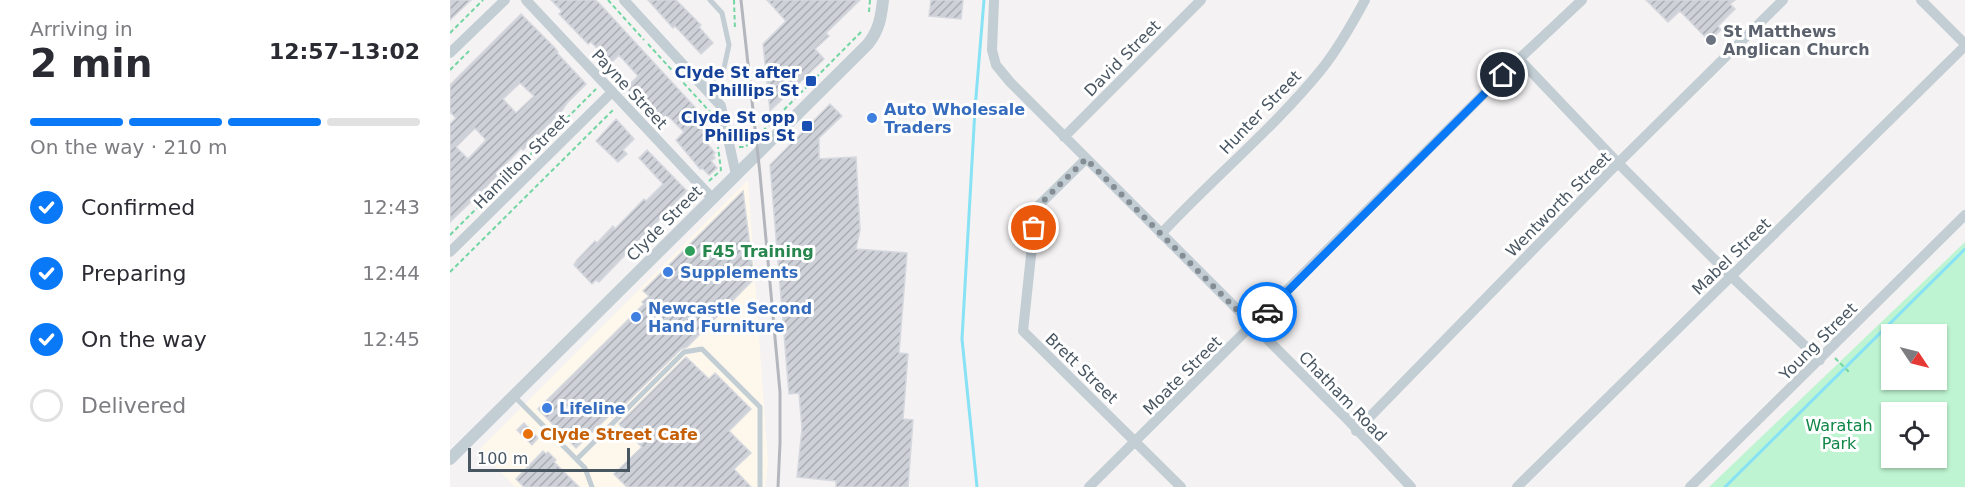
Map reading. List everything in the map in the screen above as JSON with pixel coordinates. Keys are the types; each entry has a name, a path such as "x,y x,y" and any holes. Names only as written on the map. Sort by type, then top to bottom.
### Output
{"street":[{"path":"450,54 505,0"},
{"name":"Payne Street","path":"526,0 712,198"},
{"path":"624,0 722,106 735,175"},
{"name":"Clyde Street","path":"450,459 868,44 876,34 881,20 883,0"},
{"name":"Chatham Road","path":"994,0 992,50 996,65 1010,82 1411,487"},
{"name":"David Street","path":"1064,137 1202,0"},
{"name":"Hunter Street","path":"1161,234 1282,114 1322,69 1365,0"},
{"name":"Moate Street","path":"1089,487 1581,0"},
{"name":"Wentworth Street","path":"1356,431 1783,0"},
{"path":"1921,0 1965,45"},
{"name":"Mabel Street","path":"1516,487 1732,277 1965,45"},
{"path":"1519,59 1619,164 1732,277 1820,360"},
{"name":"Hamilton Street","path":"450,252 612,92"},
{"name":"Brett Street","path":"1086,159 1036,208 1023,331 1181,487"},
{"name":"Young Street","path":"1690,487 1965,215"}],"lane":[{"path":"705,88 724,68 729,45 722,13 710,0"},
{"path":"577,459 684,352 702,349 760,407 760,487"},
{"path":"514,396 585,468 592,487"}],"path":[{"path":"450,33 483,0"},
{"path":"608,0 714,116"},
{"path":"729,45 736,28 734,0"},
{"path":"868,17 870,0"},
{"path":"734,144 740,148 752,142 868,26"},
{"path":"450,235 596,89"},
{"path":"450,272 615,108"},
{"path":"708,183 721,170 717,138"},
{"path":"1842,366 1850,373"}],"shaded area":[{"path":"748,180 768,464 765,487 515,487 479,450"}],"green space":[{"name":"Waratah Park","path":"1965,242 1965,487 1709,487"}],"building":[{"path":"450,0 471,0 450,20"},
{"path":"551,0 595,0 599,3 703,116 701,118 703,122 712,132 710,134 712,137 706,142 715,153 713,155 715,158 711,161 717,168 709,175 700,169 676,140 684,132 668,116 660,123 626,88 638,76 619,55 611,63 591,42 588,44 559,14 562,11"},
{"path":"648,0 676,0 701,25 699,27 713,43 701,54"},
{"path":"767,0 860,0 826,33 829,36 815,49 824,59 770,111 763,44 786,21"},
{"path":"931,0 963,0 961,19 929,16"},
{"path":"1646,0 1735,0 1730,4 1735,9 1718,26 1721,30 1709,41 1680,11 1668,22"},
{"path":"521,14 586,84 523,150 521,148 500,170 502,172 450,222 450,124 456,118 450,112 450,85","holes":["520,83 534,96 516,113 503,99","475,128 486,140 468,159 456,147"]},
{"path":"830,104 842,116 819,138 819,159 856,157 860,230 856,249 907,253 899,353 908,354 903,419 913,420 908,487 836,487 836,481 797,477 802,429 799,393 789,394 770,165"},
{"path":"616,119 634,139 623,150 627,154 618,162 596,141"},
{"path":"647,150 687,191 599,282 596,280 592,284 574,265 577,260 595,241 597,243 613,226 615,229 644,199 646,201 663,184 639,158"},
{"path":"743,191 754,279 687,347 681,349 612,417 610,415 576,448 538,409 644,304 642,302 649,296 643,291"},
{"path":"686,357 709,379 715,373 751,409 729,431 751,453 734,469 751,487 627,487 614,474 642,447 619,424"},
{"name":"Clyde Street Cafe","path":"524,423 538,438 532,445 517,430"},
{"path":"543,451 546,454 548,452 556,460 554,462 579,487 524,487 516,479"}],"waterway":[{"path":"977,487 962,339 975,109 984,0"},
{"path":"1725,487 1965,249"}],"railway":[{"path":"741,0 780,392 778,487"}],"way so far":[{"path":"1034,228 1036,208 1086,159 1253,326 1267,312"}],"place":[{"name":"St Matthews Anglican Church","path":"1711,40"},
{"name":"Clyde St after Phillips St","path":"811,81"},
{"name":"Auto Wholesale Traders","path":"872,118"},
{"name":"Clyde St opp Phillips St","path":"807,126"},
{"name":"F45 Training","path":"690,251"},
{"name":"Supplements","path":"668,272"},
{"name":"Newcastle Second Hand Furniture","path":"636,317"},
{"name":"Lifeline","path":"547,408"},
{"name":"Clyde Street Cafe","path":"528,434"}],"route":[{"path":"1267,312 1503,75"}]}
